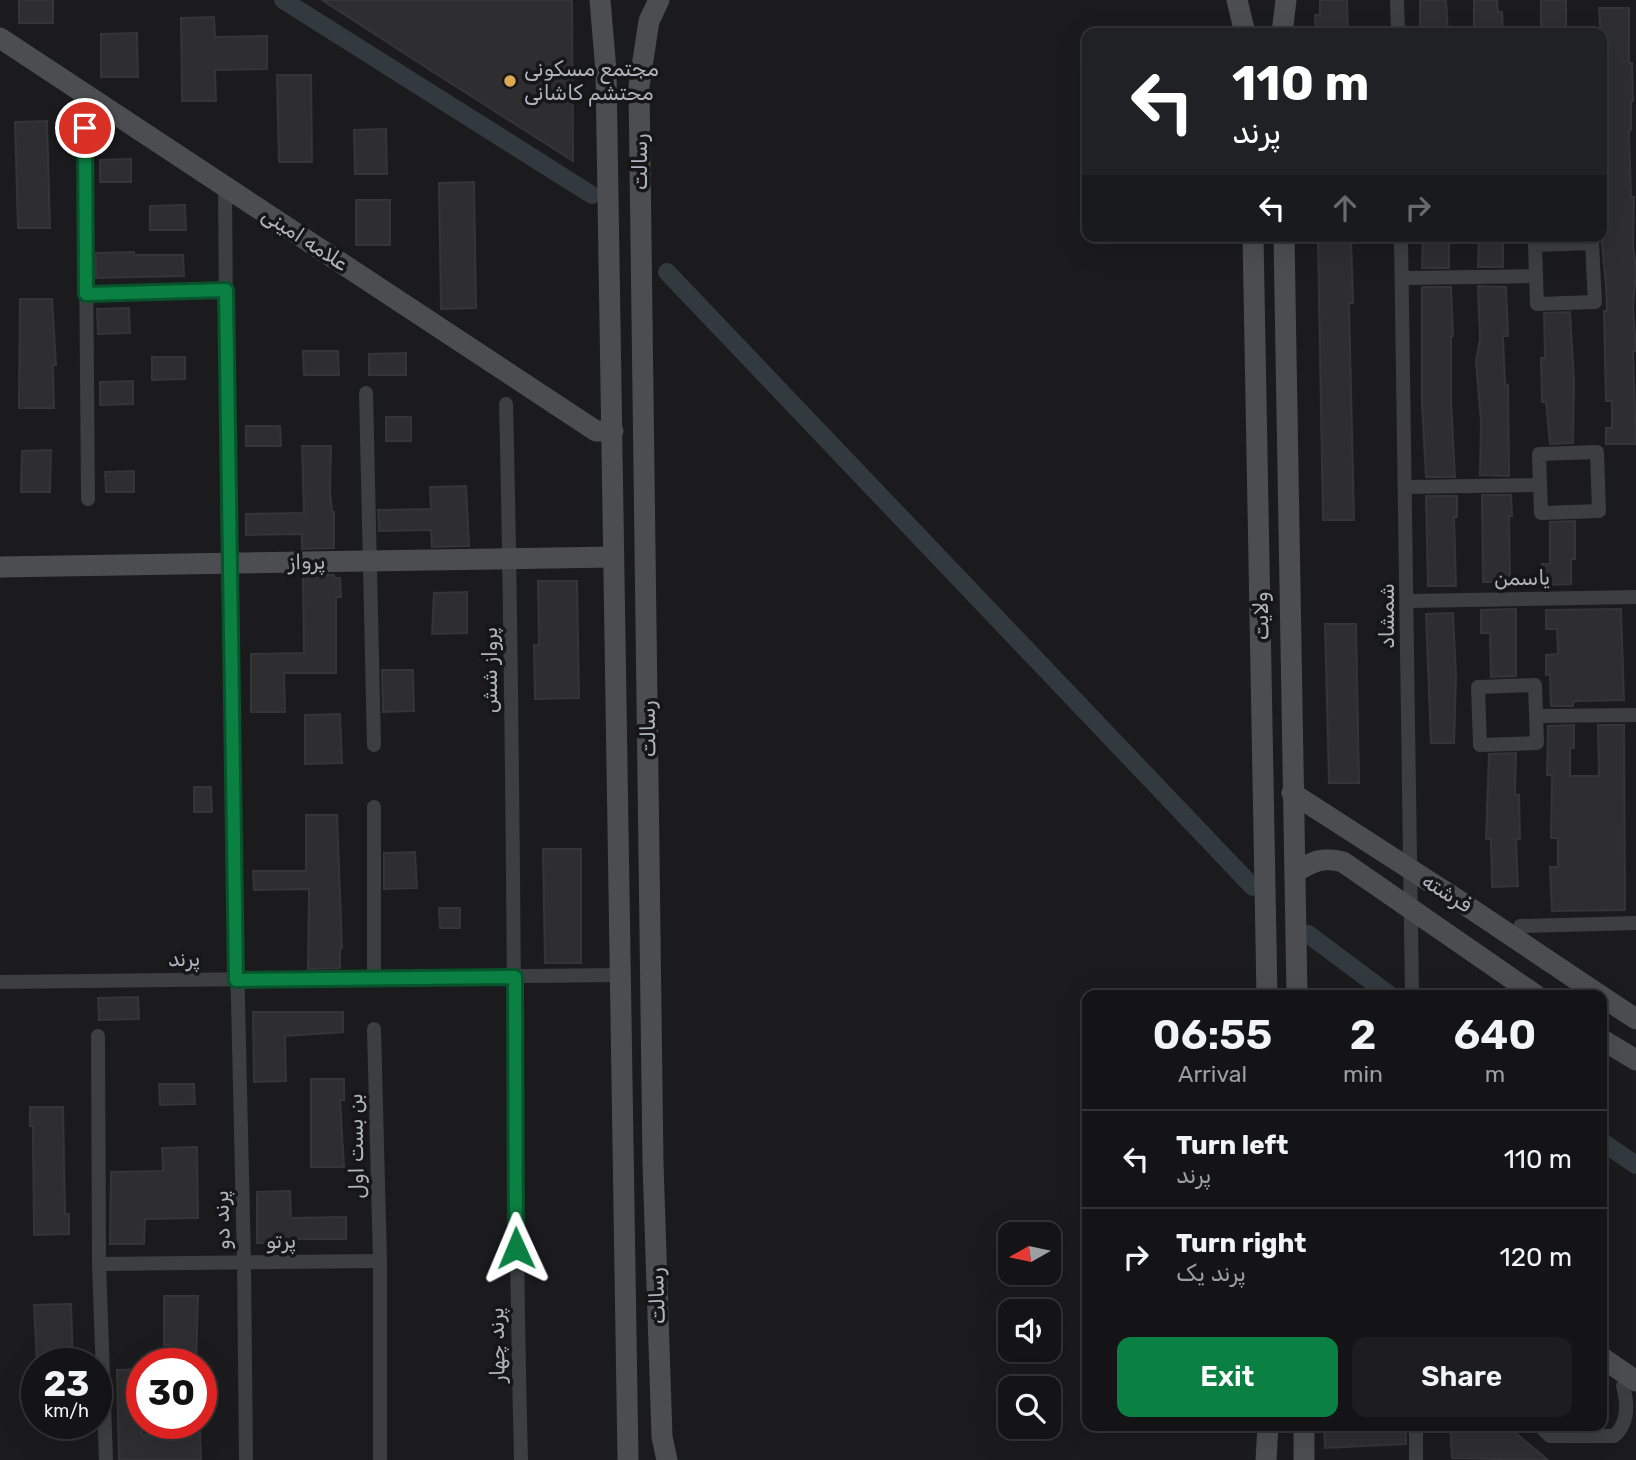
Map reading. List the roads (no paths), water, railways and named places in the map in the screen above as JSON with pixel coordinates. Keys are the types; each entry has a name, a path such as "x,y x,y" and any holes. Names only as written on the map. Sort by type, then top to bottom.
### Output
{"street":[{"name":"رسالت","path":"600,0 606,71 613,431 628,1460"},
{"name":"رسالت","path":"659,0 649,21 639,86 653,1163 662,1437 667,1460"},
{"path":"1237,0 1244,28"},
{"path":"1283,28 1286,0"},
{"path":"1397,0 1398,28"},
{"name":"علامه امینی","path":"0,38 596,431 613,431"},
{"path":"85,128 88,499"},
{"name":"پرند دو","path":"225,187 228,563 246,1460"},
{"name":"ولایت","path":"1253,242 1267,990"},
{"name":"ولایت","path":"1284,242 1297,990"},
{"name":"شمشاد","path":"1401,242 1412,990"},
{"path":"1592,243 1595,302 1537,304 1536,276 1535,245 1592,243"},
{"path":"1402,278 1536,276"},
{"path":"86,294 226,290"},
{"path":"366,393 374,745"},
{"name":"پرواز شش","path":"506,404 515,977"},
{"path":"1597,452 1599,511 1541,513 1540,485 1539,454 1597,452"},
{"path":"1406,487 1540,485"},
{"name":"پرواز","path":"0,567 613,557"},
{"name":"یاسمن","path":"1408,601 1636,597"},
{"path":"1535,685 1536,716 1537,743 1480,745 1478,687 1535,685"},
{"path":"1536,716 1636,715"},
{"name":"فرشته","path":"1292,793 1592,990"},
{"path":"374,807 374,978"},
{"name":"فرشته","path":"1295,872 1317,860 1329,858 1343,862 1528,990"},
{"path":"1520,926 1636,923"},
{"name":"پرند","path":"0,982 621,975"},
{"name":"پرند چهار","path":"515,977 515,1222 521,1460"},
{"name":"فرشته","path":"1607,1000 1636,1020"},
{"name":"بن بست اول","path":"374,1029 380,1261 380,1460"},
{"path":"98,1036 99,1264 106,1460"},
{"path":"1607,1043 1636,1060"},
{"name":"پرتو","path":"99,1264 380,1261"},
{"path":"1545,1431 1550,1436 1614,1436 1622,1429 1628,1403 1623,1386 1633,1378 1607,1361"},
{"path":"1266,1460 1268,1431"},
{"path":"1304,1431 1304,1460"},
{"path":"1416,1431 1416,1460"}],"waterway":[{"path":"283,0 592,195"},
{"path":"667,272 1253,887"},
{"path":"1308,934 1383,990"},
{"path":"1607,1145 1636,1165"}],"place":[{"name":"مجتمع مسکونی محتشم کاشانی","path":"510,81"}]}
